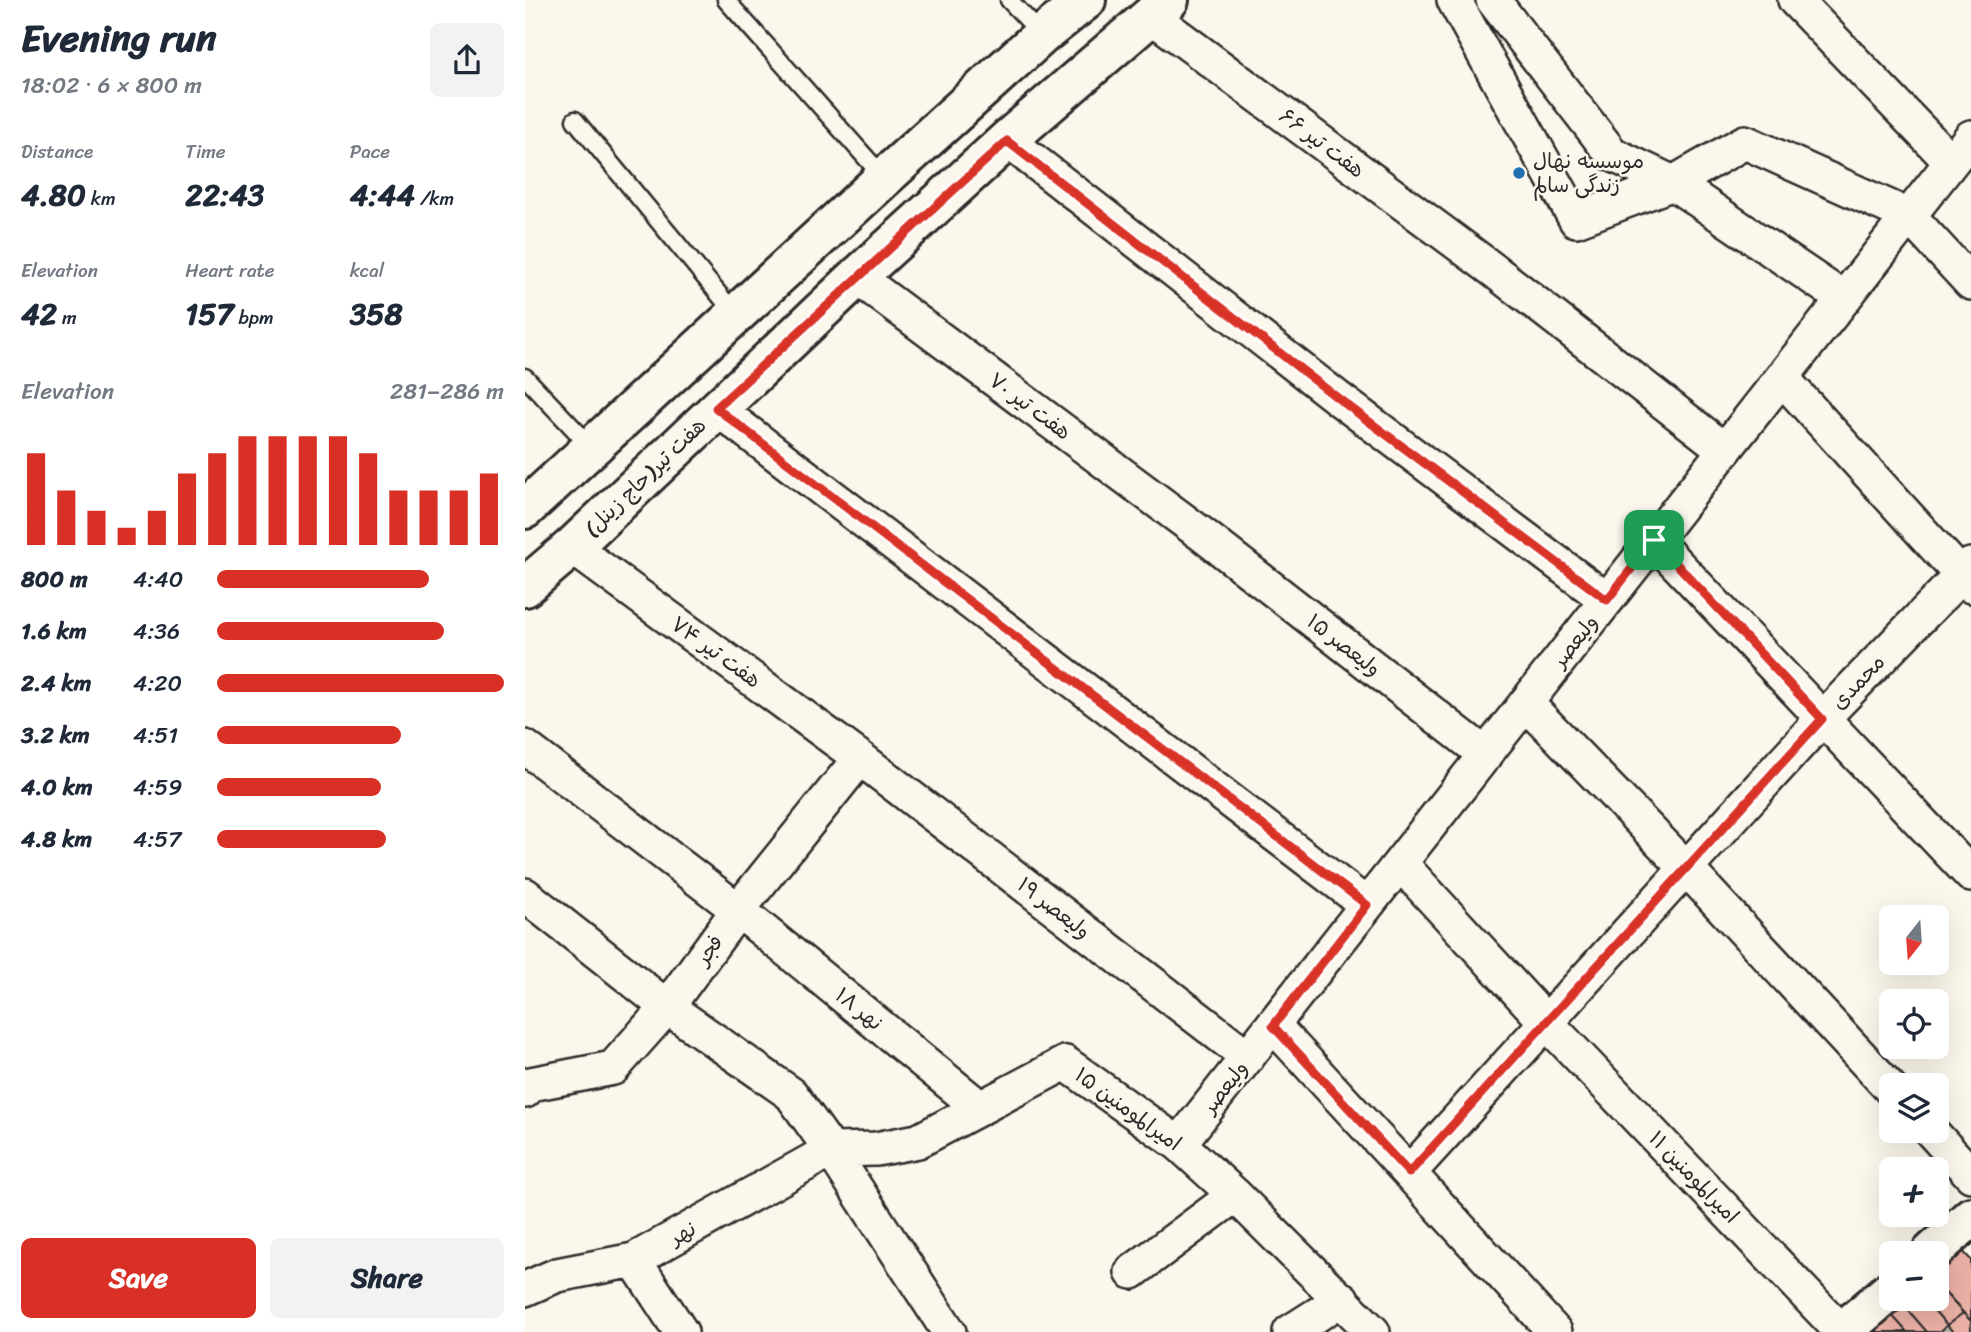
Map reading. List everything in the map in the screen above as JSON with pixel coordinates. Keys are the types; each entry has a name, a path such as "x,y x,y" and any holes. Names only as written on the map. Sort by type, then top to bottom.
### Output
{"main road":[{"path":"525,509 884,178 1042,35 1086,0"},
{"name":"هفت تیر(حاج زینل)","path":"525,587 572,547 857,277 1007,141 1160,8"},
{"path":"1944,1241 1971,1217"},
{"path":"1850,1330 1879,1302"}],"street":[{"path":"1454,0 1576,220 1673,183 1745,142 1909,216 1971,283"},
{"path":"1493,0 1612,154 1673,183 1844,299"},
{"path":"1795,0 1961,150"},
{"name":"هفت تیر ۶۶","path":"1160,8 1725,450"},
{"path":"1007,141 1339,399 1607,600"},
{"name":"ولیعصر","path":"1179,1144 1961,150"},
{"name":"هفت تیر ۷۰","path":"857,277 1203,535"},
{"path":"1781,378 1968,576"},
{"path":"716,408 1367,905"},
{"name":"ولیعصر ۱۵","path":"1203,535 1486,755"},
{"path":"1654,540 1971,875"},
{"name":"هفت تیر ۷۴","path":"572,547 860,758"},
{"name":"محمدی","path":"1409,1173 1822,719 1968,576"},
{"path":"1526,703 1686,868 1879,1076"},
{"name":"نهر ۱۸","path":"525,747 738,910 979,1107"},
{"name":"فجر","path":"525,1091 531,1084 613,1068 667,1007 738,910 860,758"},
{"name":"ولیعصر ۱۹","path":"860,758 1248,1057"},
{"name":"امیرالمومنین ۱۱","path":"1400,863 1546,1022 1850,1330"},
{"path":"525,895 667,1007 791,1094 831,1150 950,1332"},
{"path":"1273,1026 1555,1332"},
{"name":"امیرالمومنین ۱۵","path":"831,1150 876,1149 918,1141 1065,1063 1179,1144 1235,1195 1373,1332"},
{"path":"1942,1143 1971,1175"},
{"name":"نهر","path":"525,1289 557,1275 634,1260 831,1150"},
{"path":"1132,1272 1235,1195"},
{"path":"634,1260 681,1332"},
{"path":"1290,1332 1342,1299"}],"lane":[{"path":"726,0 884,178"},
{"path":"1009,0 1042,35"},
{"path":"575,120 736,316"},
{"path":"525,377 592,448"}],"building":[{"path":"1961,1249 1971,1260 1971,1321 1949,1297 1949,1260"},
{"path":"1949,1297 1963,1313 1947,1325 1935,1311 1949,1311"},
{"path":"1909,1311 1935,1311 1947,1325 1940,1332 1927,1332"},
{"path":"1909,1311 1927,1332 1907,1332 1890,1313"},
{"path":"1890,1313 1907,1332 1873,1332 1874,1326"},
{"path":"1963,1313 1971,1321 1971,1332 1953,1332 1947,1325"}],"place":[{"name":"موسسه نهال زندگی سالم","path":"1519,173"}],"route":[{"path":"1007,141 1339,399 1607,600 1654,540 1822,719 1409,1173 1273,1026 1367,905 716,408 1007,141"}]}
